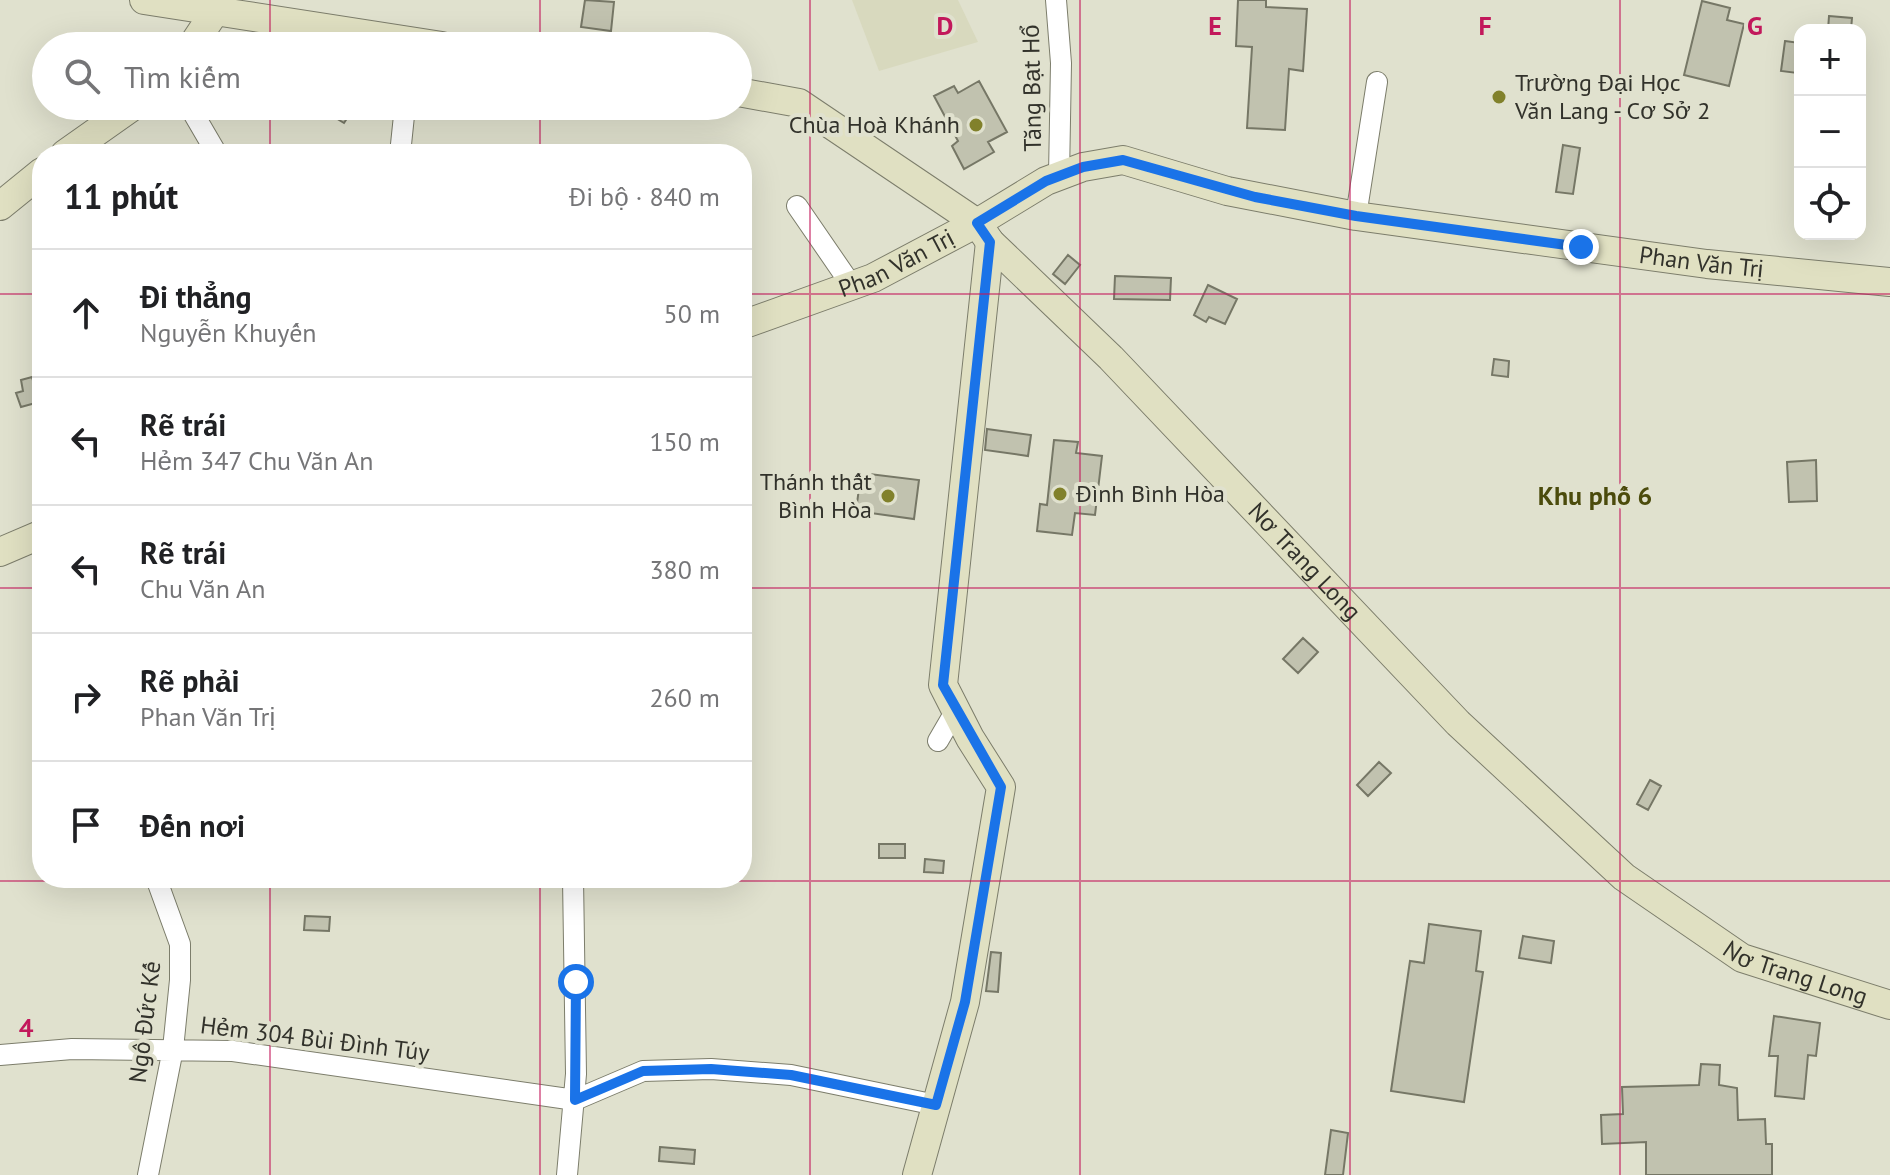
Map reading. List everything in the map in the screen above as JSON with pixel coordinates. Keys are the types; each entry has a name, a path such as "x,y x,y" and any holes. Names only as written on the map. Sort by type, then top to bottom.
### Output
{"main road":[{"path":"144,0 218,6 350,32"},
{"path":"201,32 218,6"},
{"name":"Nơ Trang Long","path":"752,95 799,103 984,233 1111,358 1458,723 1624,877 1742,958 1890,1005"},
{"path":"79,144 113,120"},
{"name":"Phan Văn Trị","path":"752,321 852,286 984,233 1059,176 1083,167 1123,160 1227,191 1356,216 1707,264 1890,282"},
{"path":"0,206 32,180"},
{"path":"917,1175 965,1002 1001,787 943,685 984,233"},
{"path":"0,552 32,538"}],"street":[{"name":"Tăng Bạt Hổ","path":"1056,0 1061,63 1059,176"},
{"path":"1356,216 1377,82"},
{"path":"197,120 211,144"},
{"path":"401,144 404,120"},
{"path":"797,206 852,286"},
{"path":"938,741 956,710"},
{"name":"Ngô Đức Kế","path":"148,1175 173,1049 180,944 160,888"},
{"path":"567,1175 575,1100 573,888"},
{"name":"Hẻm 304 Bùi Đình Túy","path":"0,1055 72,1049 233,1051 575,1100"},
{"path":"575,1100 643,1071 711,1069 791,1075 936,1105"}],"shaded area":[{"path":"852,0 958,0 978,42 879,71"}],"building":[{"path":"585,0 614,2 611,31 581,27"},
{"path":"1238,0 1266,0 1266,7 1307,9 1303,71 1289,69 1285,130 1247,128 1252,47 1236,46"},
{"path":"1702,1 1730,8 1727,20 1744,24 1729,86 1684,75"},
{"path":"1829,16 1852,18 1852,24 1828,24"},
{"path":"1785,41 1794,42 1794,73 1781,71"},
{"name":"Chùa Hoà Khánh","path":"979,81 1007,132 988,142 994,152 964,169 952,146 958,141 934,96 954,86 958,93"},
{"path":"1563,145 1580,148 1573,194 1556,192"},
{"path":"1068,255 1080,265 1065,284 1053,274"},
{"path":"1115,276 1171,278 1170,300 1114,299"},
{"path":"1208,285 1237,299 1225,324 1209,317 1206,322 1194,315"},
{"path":"1494,359 1509,361 1508,377 1492,375"},
{"path":"32,377 32,404 21,407 16,393 23,391 21,380"},
{"path":"987,429 1031,435 1028,456 985,450"},
{"name":"Đình Bình Hòa","path":"1054,440 1078,442 1076,453 1102,456 1095,515 1075,513 1072,535 1037,531 1040,504 1047,505"},
{"path":"1816,460 1817,501 1789,502 1787,462"},
{"name":"Thánh thất Bình Hòa","path":"861,473 919,480 914,519 856,511"},
{"path":"1303,638 1318,652 1298,673 1283,659"},
{"path":"1379,762 1391,773 1368,796 1357,785"},
{"path":"1650,780 1661,786 1648,810 1637,804"},
{"path":"879,844 905,844 905,858 879,858"},
{"path":"925,859 944,861 943,873 924,872"},
{"path":"305,916 330,917 329,931 304,930"},
{"path":"1429,924 1481,931 1476,971 1483,972 1464,1102 1391,1091 1410,961 1424,963"},
{"path":"1523,936 1554,941 1551,963 1519,958"},
{"path":"991,952 1001,953 998,992 986,991"},
{"path":"1774,1016 1820,1023 1816,1056 1808,1055 1804,1099 1775,1096 1778,1056 1769,1056"},
{"path":"1701,1064 1720,1065 1719,1085 1737,1088 1738,1120 1765,1119 1766,1144 1772,1144 1772,1175 1646,1175 1646,1142 1602,1144 1601,1115 1623,1114 1622,1087 1699,1085"},
{"path":"1331,1130 1348,1133 1343,1175 1325,1175"},
{"path":"660,1147 695,1150 694,1164 659,1161"}],"place":[{"name":"Trường Đại Học Văn Lang - Cơ Sở 2","path":"1499,97"},
{"name":"Chùa Hoà Khánh","path":"976,125"},
{"name":"Đình Bình Hòa","path":"1060,494"},
{"name":"Thánh thất Bình Hòa","path":"888,496"}],"district":[{"name":"Khu phố 6","path":"1595,496"}],"route":[{"path":"576,982 575,1100 643,1071 711,1069 791,1075 936,1105 965,1002 1001,787 970,738 943,685 990,242 977,223 1046,181 1083,167 1123,160 1255,197 1356,216 1581,247"}]}
